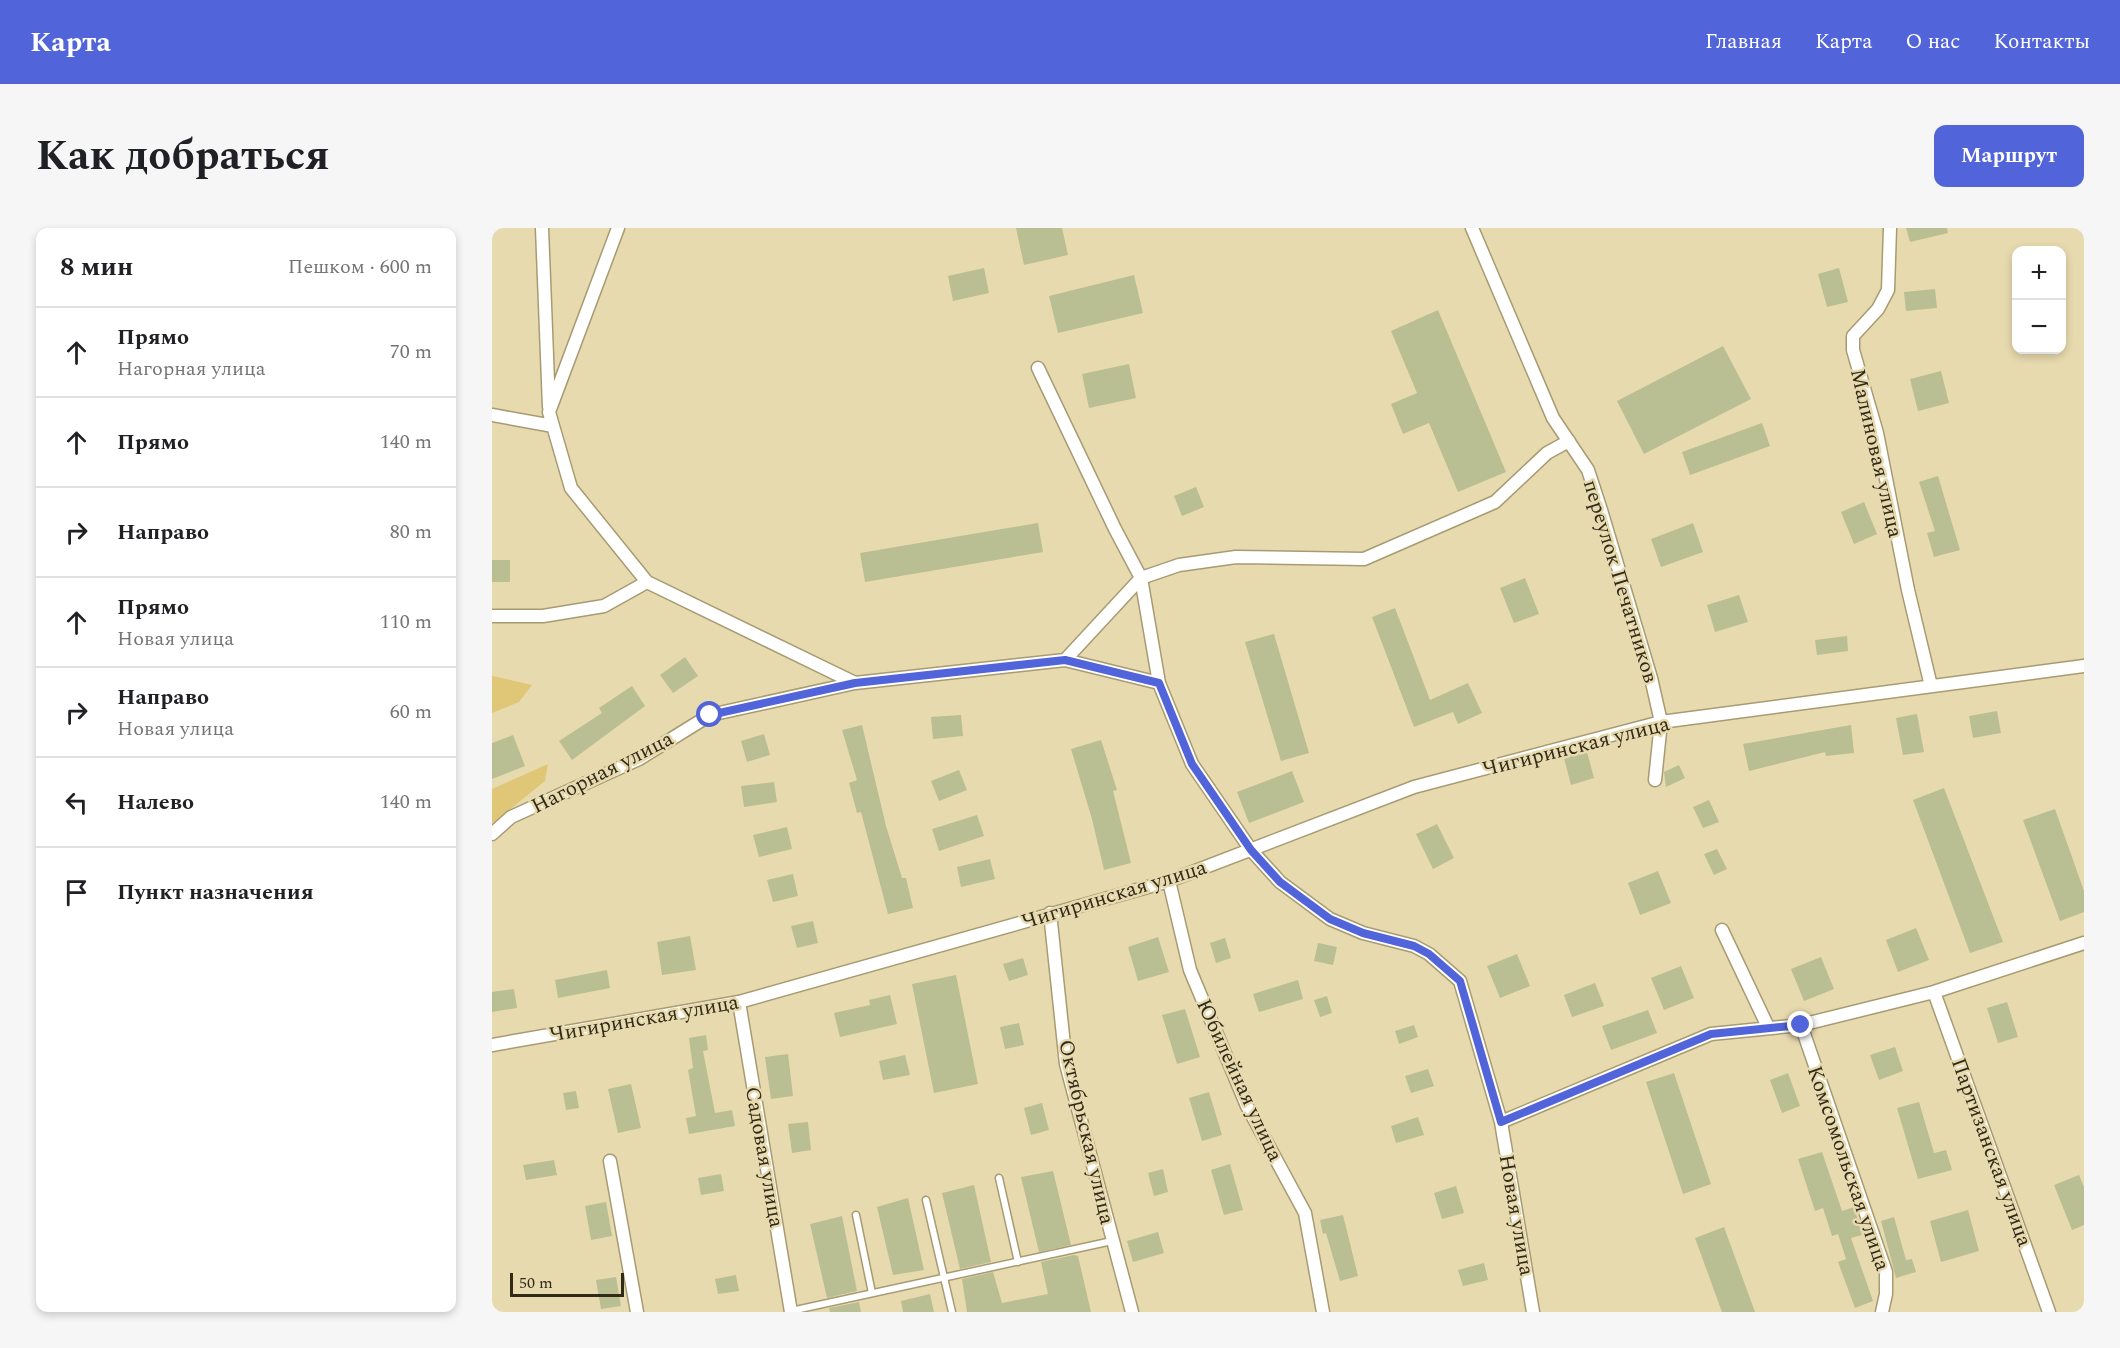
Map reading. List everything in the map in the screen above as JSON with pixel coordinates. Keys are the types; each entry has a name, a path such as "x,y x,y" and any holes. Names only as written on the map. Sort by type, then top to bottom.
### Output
{"street":[{"path":"542,228 549,412 571,488 647,582 855,683"},
{"path":"549,412 618,228"},
{"name":"переулок Печатников","path":"1472,228 1553,418 1588,470 1602,510 1651,678 1660,722 1655,780"},
{"name":"Малиновая улица","path":"1890,228 1888,290 1878,309 1853,336 1853,350 1878,433 1908,590 1931,686"},
{"name":"Новая улица","path":"1038,368 1141,578 1159,683 1192,764 1251,850 1280,882 1330,919 1363,933 1414,946 1429,954 1460,981 1501,1122 1533,1312"},
{"path":"492,415 553,426"},
{"path":"1065,660 1141,578 1179,565 1236,557 1364,559 1495,502 1547,453 1569,441"},
{"path":"492,616 543,616 604,606 647,582"},
{"name":"Нагорная улица","path":"492,834 511,817 639,759 710,715 855,683 1065,660 1159,683"},
{"name":"Чигиринская улица","path":"492,1045 739,1002 1169,881 1414,787 1660,722 2084,666"},
{"name":"Юбилейная улица","path":"1169,881 1190,970 1247,1106 1305,1213 1323,1312"},
{"name":"Октябрьская улица","path":"1050,913 1066,1064 1132,1312"},
{"path":"1722,930 1768,1027"},
{"path":"1501,1122 1711,1034 1801,1025 1934,992 2084,943"},
{"name":"Партизанская улица","path":"1934,992 2049,1312"},
{"name":"Садовая улица","path":"739,1002 791,1311"},
{"name":"Комсомольская улица","path":"1801,1025 1886,1272 1886,1294 1881,1312"},
{"path":"610,1161 637,1312"}],"lane":[{"path":"999,1178 1018,1262"},
{"path":"926,1200 952,1312"},
{"path":"856,1215 872,1293"},
{"path":"791,1311 1113,1241"}],"shaded area":[{"path":"492,676 532,685 519,702 492,713"},
{"path":"548,764 545,781 492,824 492,789"}],"building":[{"path":"1016,228 1062,228 1068,255 1024,265"},
{"path":"1906,228 1947,228 1948,233 1910,242"},
{"path":"984,268 989,293 953,301 948,276"},
{"path":"1839,268 1848,302 1827,307 1818,274"},
{"path":"1134,275 1143,313 1058,333 1049,296"},
{"path":"1935,289 1937,308 1906,311 1904,292"},
{"path":"1438,310 1506,472 1458,492 1429,423 1403,434 1391,404 1417,393 1391,331"},
{"path":"1723,346 1751,399 1644,454 1617,401"},
{"path":"1129,364 1136,398 1089,408 1082,374"},
{"path":"1941,371 1949,403 1918,411 1910,379"},
{"path":"1762,423 1770,446 1690,475 1682,452"},
{"path":"1938,476 1960,550 1934,557 1927,533 1935,531 1919,482"},
{"path":"1196,487 1204,507 1182,516 1174,496"},
{"path":"1864,502 1877,534 1854,544 1841,512"},
{"path":"1038,523 1043,552 865,582 860,553"},
{"path":"1693,523 1703,552 1661,567 1651,539"},
{"path":"492,560 510,560 510,582 492,582"},
{"path":"1525,578 1539,614 1514,623 1500,588"},
{"path":"1739,595 1748,622 1715,632 1707,605"},
{"path":"1395,608 1430,700 1468,683 1482,713 1458,724 1453,712 1414,727 1372,617"},
{"path":"1274,634 1309,753 1281,761 1245,642"},
{"path":"1847,636 1848,651 1817,655 1815,640"},
{"path":"685,657 698,676 673,693 660,675"},
{"path":"632,686 645,706 572,760 559,741 602,713 599,708"},
{"path":"1997,711 2001,733 1973,738 1969,716"},
{"path":"1917,714 1924,752 1903,755 1896,718"},
{"path":"961,715 963,736 933,739 931,717"},
{"path":"862,725 886,826 902,878 906,878 913,908 888,914 861,812 857,813 849,783 857,780 842,730"},
{"path":"1851,725 1854,753 1826,756 1825,752 1749,771 1743,744"},
{"path":"764,734 770,755 747,762 741,741"},
{"path":"513,735 525,766 492,779 492,743"},
{"path":"1101,740 1117,790 1113,791 1131,863 1104,870 1092,819 1071,749"},
{"path":"1587,752 1594,778 1571,785 1564,758"},
{"path":"1679,765 1685,778 1666,787 1664,772"},
{"path":"959,770 967,790 939,801 931,781"},
{"path":"1292,771 1304,802 1249,823 1237,792"},
{"path":"774,782 777,802 744,807 741,786"},
{"path":"1944,788 2003,942 1970,953 1913,800"},
{"path":"1709,800 1719,822 1703,828 1693,807"},
{"path":"2055,809 2084,891 2084,912 2060,921 2023,820"},
{"path":"977,815 984,836 939,851 932,829"},
{"path":"1437,824 1454,858 1433,869 1416,834"},
{"path":"787,827 792,849 759,857 753,835"},
{"path":"1717,849 1727,869 1714,875 1704,854"},
{"path":"990,859 995,879 961,887 957,867"},
{"path":"1658,871 1671,903 1640,915 1628,883"},
{"path":"793,874 798,896 773,902 767,880"},
{"path":"813,921 818,943 797,948 791,926"},
{"path":"1916,928 1929,960 1898,972 1886,940"},
{"path":"690,936 696,970 662,975 657,942"},
{"path":"1158,937 1169,972 1138,981 1128,947"},
{"path":"1225,938 1231,958 1216,963 1210,943"},
{"path":"1318,943 1337,947 1333,965 1314,961"},
{"path":"1517,954 1530,986 1500,998 1487,966"},
{"path":"1821,957 1834,989 1804,1001 1791,969"},
{"path":"1023,958 1028,975 1009,981 1003,964"},
{"path":"1681,966 1694,998 1664,1010 1651,978"},
{"path":"607,970 610,988 558,998 555,980"},
{"path":"956,975 978,1084 934,1093 912,984"},
{"path":"1298,980 1303,999 1259,1012 1253,994"},
{"path":"1595,983 1604,1006 1572,1017 1564,995"},
{"path":"514,989 517,1008 492,1012 492,992"},
{"path":"890,995 897,1024 840,1037 834,1013 870,1005 869,1000"},
{"path":"1327,996 1332,1013 1320,1017 1314,1000"},
{"path":"2007,1002 2018,1037 1998,1043 1987,1008"},
{"path":"1185,1009 1200,1057 1177,1064 1162,1015"},
{"path":"1648,1010 1657,1033 1611,1050 1602,1026"},
{"path":"1019,1023 1024,1045 1005,1049 1000,1027"},
{"path":"1414,1025 1418,1037 1399,1044 1395,1031"},
{"path":"706,1035 708,1050 703,1051 715,1113 732,1110 735,1126 689,1134 686,1118 696,1116 688,1070 693,1068 689,1038"},
{"path":"1895,1047 1903,1071 1879,1080 1870,1055"},
{"path":"788,1054 793,1096 771,1099 765,1057"},
{"path":"905,1055 910,1075 883,1080 879,1061"},
{"path":"1428,1069 1434,1086 1411,1093 1405,1076"},
{"path":"1674,1073 1711,1184 1683,1194 1646,1082"},
{"path":"1788,1073 1800,1106 1782,1113 1770,1080"},
{"path":"631,1084 641,1128 618,1133 608,1089"},
{"path":"576,1091 579,1108 566,1110 563,1093"},
{"path":"1209,1092 1222,1135 1202,1141 1189,1098"},
{"path":"1919,1102 1934,1153 1946,1150 1952,1170 1918,1179 1897,1108"},
{"path":"1042,1103 1049,1130 1031,1135 1024,1108"},
{"path":"1418,1117 1424,1135 1396,1143 1391,1126"},
{"path":"808,1122 811,1150 792,1153 788,1124"},
{"path":"1822,1152 1842,1211 1854,1207 1862,1235 1851,1238 1873,1301 1855,1308 1838,1262 1846,1259 1838,1234 1832,1236 1823,1208 1815,1211 1798,1159"},
{"path":"554,1160 557,1175 526,1180 523,1165"},
{"path":"1230,1164 1243,1210 1224,1215 1211,1170"},
{"path":"1163,1169 1168,1192 1154,1196 1148,1173"},
{"path":"1053,1171 1071,1245 1039,1252 1021,1177"},
{"path":"721,1174 724,1191 701,1195 698,1178"},
{"path":"2079,1175 2084,1187 2084,1225 2072,1230 2054,1185"},
{"path":"974,1185 991,1262 960,1269 942,1193"},
{"path":"1456,1186 1464,1213 1442,1219 1434,1193"},
{"path":"908,1198 924,1270 893,1275 877,1207"},
{"path":"606,1202 612,1236 591,1240 585,1206"},
{"path":"1968,1210 1979,1251 1941,1262 1930,1221"},
{"path":"1343,1215 1358,1276 1340,1281 1320,1220"},
{"path":"842,1216 857,1291 827,1298 810,1224"},
{"path":"1894,1217 1906,1260 1912,1259 1916,1272 1896,1278 1881,1221"},
{"path":"1724,1227 1755,1312 1722,1312 1695,1238"},
{"path":"1158,1232 1164,1253 1133,1262 1127,1241"},
{"path":"1078,1256 1091,1312 967,1312 962,1279 993,1272 1002,1303 1048,1294 1041,1262"},
{"path":"1484,1263 1488,1280 1463,1286 1458,1270"},
{"path":"736,1275 739,1291 718,1294 715,1279"},
{"path":"616,1277 621,1306 601,1309 596,1280"},
{"path":"930,1294 934,1312 903,1312 901,1301"},
{"path":"859,1302 861,1312 830,1312 829,1308"}],"route":[{"path":"710,715 855,683 1065,660 1159,683 1192,764 1251,850 1280,882 1294,895 1330,919 1363,933 1414,946 1429,954 1460,981 1501,1122 1711,1034 1801,1025"}]}
